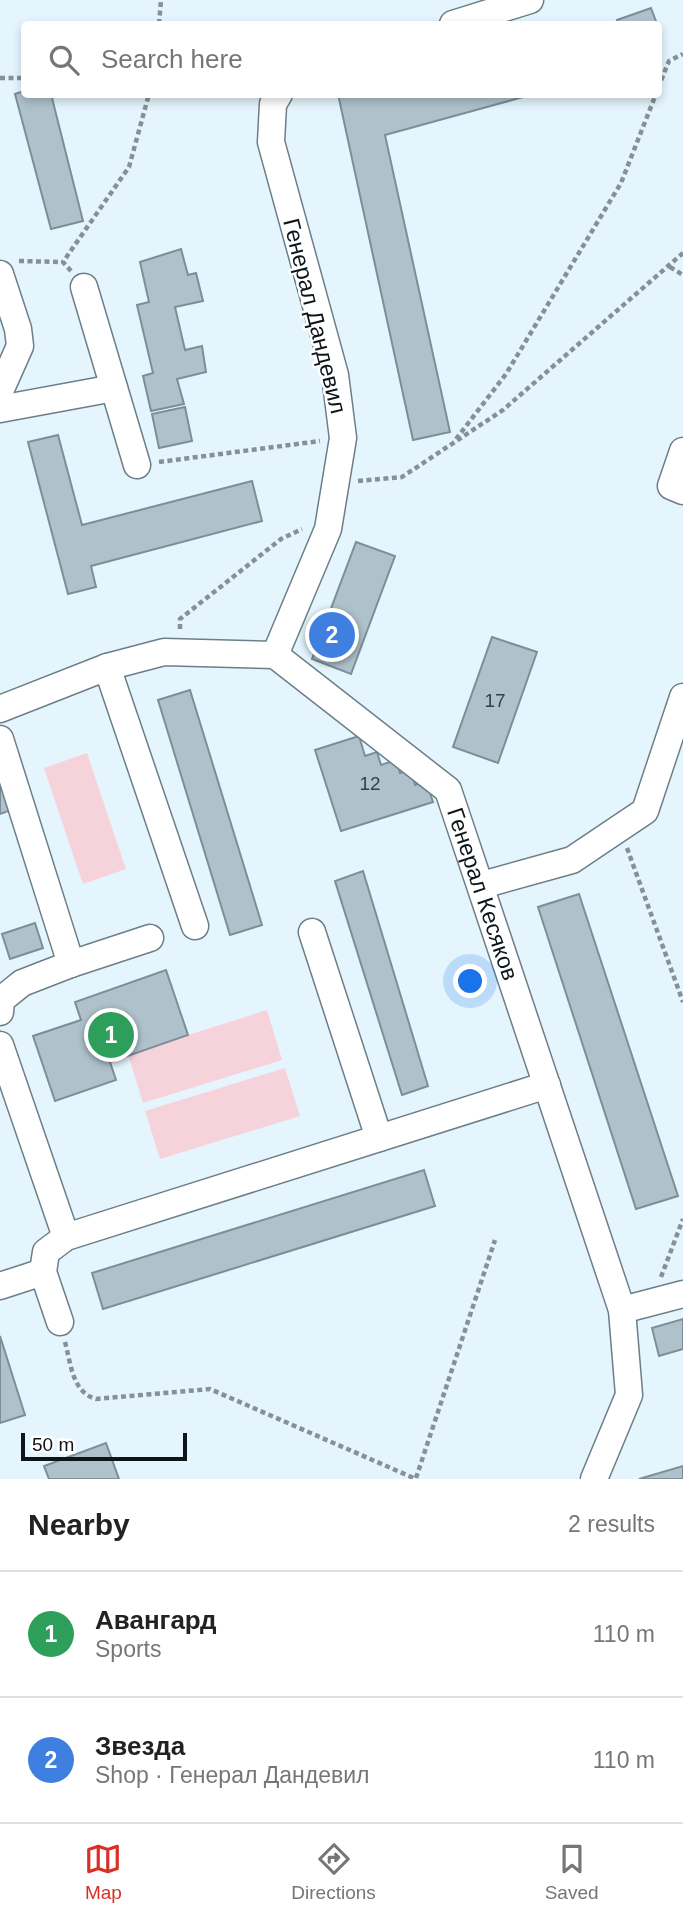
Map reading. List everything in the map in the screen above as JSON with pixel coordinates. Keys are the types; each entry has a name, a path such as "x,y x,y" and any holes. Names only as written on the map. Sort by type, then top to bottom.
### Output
{"street":[{"path":"462,21 513,3"},
{"name":"Генерал Дандевил","path":"275,655 328,529 343,438 335,375 271,142 273,104 277,98"},
{"path":"0,391 19,346 6,267"},
{"path":"84,287 137,465"},
{"path":"0,409 114,388"},
{"path":"683,451 671,486 683,491"},
{"path":"0,709 107,667 164,652 275,655"},
{"name":"Генерал Кесяков","path":"275,655 448,790 622,1310 629,1395 594,1479"},
{"path":"107,667 195,926"},
{"path":"482,885 572,860 645,811 683,697"},
{"path":"0,740 71,964"},
{"path":"312,932 379,1138"},
{"path":"0,1012 1,1000 22,983 149,938"},
{"path":"0,1045 66,1237"},
{"path":"60,1322 43,1272 46,1252 66,1237 547,1085"},
{"path":"0,1286 43,1272"},
{"path":"622,1310 673,1296"}],"path":[{"path":"159,21 161,0"},
{"path":"662,80 669,61 683,54"},
{"path":"0,79 21,78"},
{"path":"64,262 129,167 148,98"},
{"path":"453,443 506,374 621,183 654,98"},
{"path":"336,483 402,477 503,410 683,253"},
{"path":"6,267 64,262"},
{"path":"64,262 84,287"},
{"path":"670,267 683,275"},
{"path":"137,465 343,438"},
{"path":"179,651 180,619 281,539 309,526 328,529"},
{"path":"620,828 683,1002"},
{"path":"673,1296 660,1272 683,1219"},
{"path":"60,1322 78,1388 85,1395 96,1399 210,1389 416,1479 495,1240"}],"shaded area":[{"path":"87,753 126,869 83,884 44,768"},
{"path":"267,1010 282,1060 143,1103 128,1054"},
{"path":"285,1068 300,1116 160,1159 145,1111"}],"building":[{"path":"651,8 656,21 617,21"},
{"path":"21,92 21,98 52,98 83,221 51,229 15,94"},
{"path":"339,98 519,98 385,135 450,432 413,440"},
{"path":"181,249 188,275 196,273 203,301 175,307 185,350 202,346 206,372 177,379 184,404 151,411 143,376 153,373 137,305 149,302 140,262"},
{"path":"185,407 192,441 159,448 152,414"},
{"path":"58,435 82,525 252,481 262,521 91,566 96,587 68,594 28,442"},
{"path":"356,542 395,556 351,674 312,659"},
{"path":"492,637 537,652 498,763 453,747"},
{"path":"190,690 262,925 230,935 158,700"},
{"path":"359,736 365,756 377,752 381,765 396,760 400,773 411,770 415,785 426,781 433,802 341,831 315,750"},
{"path":"0,765 17,808 0,814"},
{"path":"363,871 428,1086 402,1095 335,881"},
{"path":"579,894 678,1196 636,1209 538,907"},
{"path":"35,923 43,948 10,959 2,934"},
{"path":"166,970 188,1035 110,1062 116,1080 55,1101 33,1036 81,1020 75,1002"},
{"path":"424,1170 435,1206 103,1309 92,1273"},
{"path":"683,1319 683,1349 659,1356 652,1328"},
{"path":"0,1336 25,1415 0,1423"},
{"path":"106,1443 119,1479 49,1479 44,1466"},
{"path":"683,1466 683,1479 639,1479"}],"place":[{"name":"Звезда","path":"332,635"},
{"name":"Авангард","path":"111,1035"}]}
